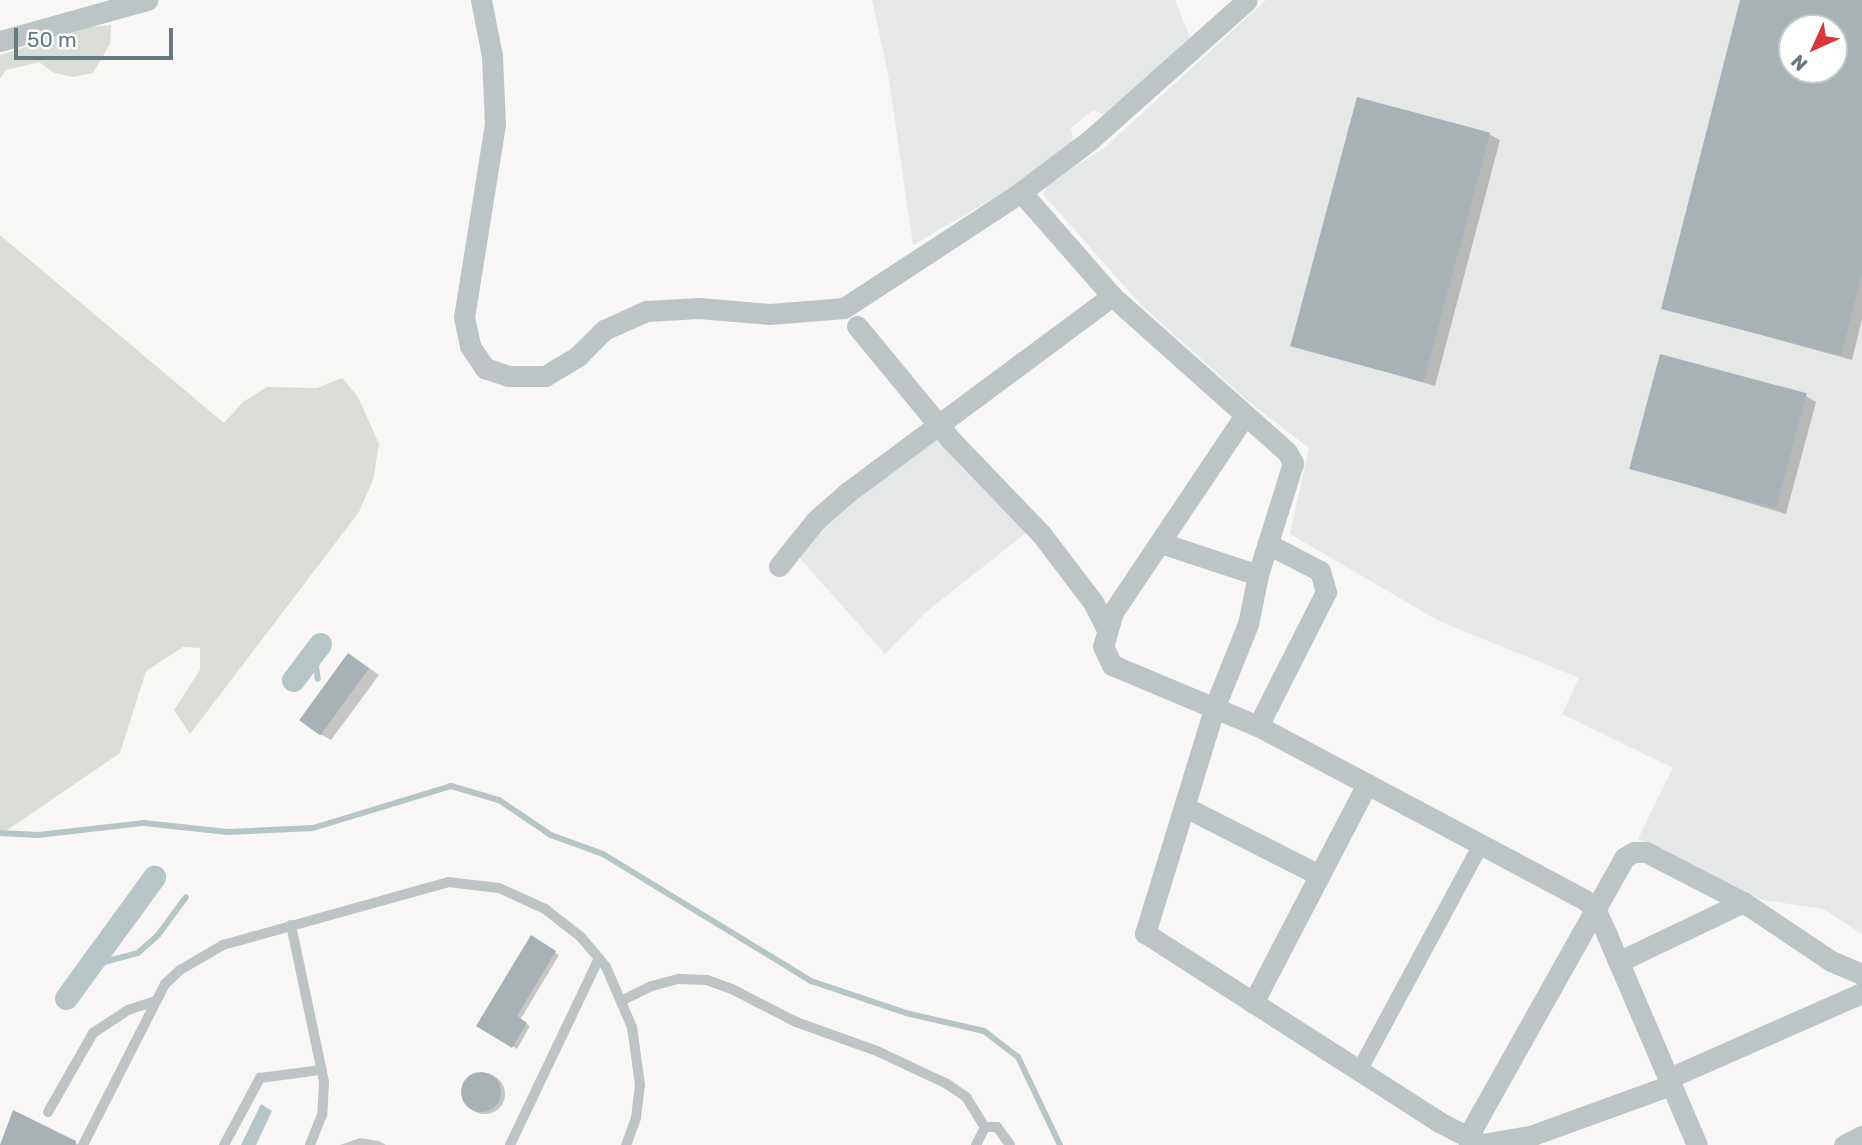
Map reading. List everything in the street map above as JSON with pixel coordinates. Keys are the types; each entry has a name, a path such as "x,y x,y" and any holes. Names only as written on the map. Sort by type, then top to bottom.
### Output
{"street":[{"path":"0,41 147,0"},
{"path":"481,0 492,56 495,124 464,317 470,346 485,368 508,376 545,376 578,356 604,330 646,311 835,312 1021,192 1090,140 1247,0"},
{"path":"1021,192 1112,296 1287,452 1293,463 1258,575 1248,624 1215,706 1187,808 1145,933 1359,1071 1467,1138 1482,1144 1530,1136 1670,1081 1862,993"},
{"path":"779,566 830,506 936,423 1112,296"},
{"path":"857,326 936,423 1042,535 1093,602 1106,627"},
{"path":"1245,415 1106,627 1103,646 1112,665 1258,726 1481,844 1595,909 1697,1145"},
{"path":"1161,543 1258,575"},
{"path":"1258,726 1326,592 1320,571 1268,544"},
{"path":"1253,1003 1367,784"},
{"path":"1187,808 1319,875"},
{"path":"1359,1071 1481,844"},
{"path":"1467,1138 1624,858 1634,852 1646,852 1743,902 1831,961 1862,974"},
{"path":"1618,962 1743,902"},
{"path":"1844,1145 1862,1136"}],"lane":[{"path":"83,1145 165,984 180,970 223,945 448,882 499,888 545,909 581,937 599,958 632,1027 640,1085 636,1118 626,1145"},
{"path":"291,925 321,1069 322,1115 310,1145"},
{"path":"510,1145 599,958"},
{"path":"621,1001 652,986 679,979 707,980 732,989 796,1022 877,1051 947,1084 966,1097 985,1127"},
{"path":"48,1112 93,1033 128,1010 156,1001"},
{"path":"224,1145 260,1078 321,1069"},
{"path":"976,1145 985,1127"},
{"path":"985,1127 997,1127 1010,1145"}],"shaded area":[{"path":"872,0 1175,0 1190,38 1105,115 1093,110 1071,128 1073,141 1016,185 913,245 888,74"},
{"path":"1266,0 1862,0 1862,934 1824,909 1762,900 1638,839 1673,768 1562,714 1579,678 1439,621 1290,534 1309,448 1249,402 1141,305 1043,194 1050,182 1103,149"},
{"path":"111,25 110,44 93,73 73,77 54,73 39,62 6,70 0,79 0,55 88,27"},
{"path":"0,235 224,423 243,402 267,387 317,388 342,378 358,397 379,444 373,480 359,512 190,734 174,710 200,670 200,648 183,647 146,671 120,753 0,835"},
{"path":"939,438 1027,532 926,612 885,654 798,556 829,517"},
{"path":"481,1075 493,1080 498,1092 493,1104 481,1109 469,1104 464,1092 469,1080"},
{"path":"261,1104 272,1111 256,1145 241,1145"}],"building":[{"path":"1740,0 1862,0 1862,273 1841,355 1661,309"},
{"path":"1357,97 1490,133 1424,382 1290,346"},
{"path":"1660,354 1807,393 1776,508 1629,469"},
{"path":"348,653 369,668 320,735 299,720"},
{"path":"531,935 556,951 517,1016 527,1023 512,1048 476,1026"},
{"path":"481,1072 495,1078 501,1092 495,1106 481,1112 467,1106 461,1092 467,1078"},
{"path":"13,1110 76,1141 75,1145 0,1145"}],"waterway":[{"path":"293,680 320,644"},
{"path":"314,652 318,679"},
{"path":"0,833 38,835 144,823 228,832 313,828 451,786 499,800 551,835 603,854 811,981 906,1013 984,1031 1018,1057 1060,1145"},
{"path":"66,998 154,877"},
{"path":"89,966 138,953 158,935 186,897"}]}
